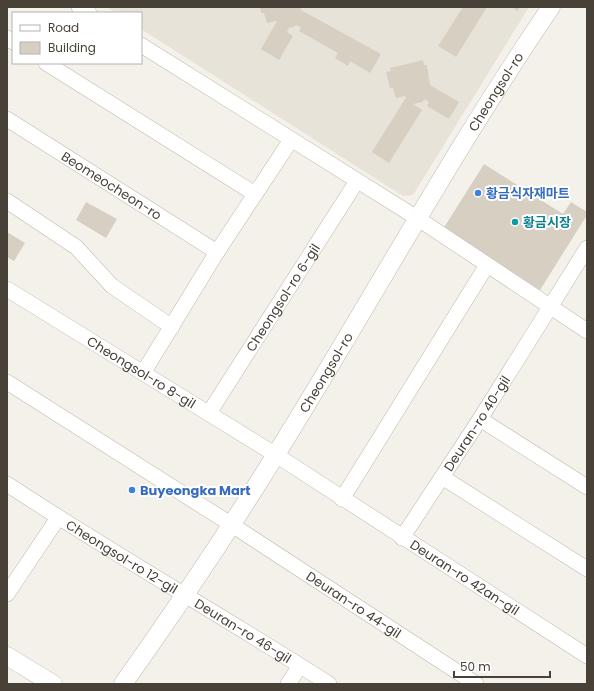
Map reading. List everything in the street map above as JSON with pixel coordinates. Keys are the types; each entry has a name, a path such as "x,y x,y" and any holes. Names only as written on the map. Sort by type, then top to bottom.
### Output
{"street":[{"name":"Cheongsol-ro","path":"124,684 232,525 276,455 417,218 551,7"},
{"path":"142,46 290,140 417,218 550,308 587,331"},
{"path":"48,64 255,194"},
{"name":"Beomeocheon-ro","path":"7,119 217,252"},
{"path":"144,373 217,252 290,140"},
{"name":"Cheongsol-ro 6-gil","path":"209,413 357,181"},
{"path":"7,201 76,247 112,286 172,327"},
{"name":"Deuran-ro 40-gil","path":"402,538 480,420 587,248"},
{"path":"342,499 487,266"},
{"name":"Cheongsol-ro 8-gil","path":"7,288 276,455"},
{"path":"7,382 232,525"},
{"path":"480,420 587,487"},
{"name":"Deuran-ro 42an-gil","path":"276,455 402,538 587,656"},
{"path":"442,477 587,569"},
{"name":"Cheongsol-ro 12-gil","path":"7,484 58,518 186,594"},
{"name":"Cheongsol-ro 12-gil","path":"7,594 58,518"},
{"name":"Deuran-ro 44-gil","path":"232,525 476,684"},
{"name":"Deuran-ro 46-gil","path":"186,594 329,684"},
{"path":"7,656 53,684"},
{"name":"Deuran-ro 46-gil","path":"288,684 300,666"}],"shaded area":[{"path":"107,7 529,7 413,195 403,196 142,30 142,12 114,12"}],"building":[{"path":"260,7 301,7 301,10 381,54 370,73 350,61 348,66 335,58 338,53 299,31 301,27 296,25 289,28 287,32 293,36 279,60 261,49 277,21 267,23 264,13 261,13"},
{"path":"463,7 487,7 456,57 438,46"},
{"path":"511,7 520,7 517,11"},
{"path":"423,60 424,65 427,65 430,85 459,102 449,119 427,106 429,102 424,99 423,102 413,104 422,110 389,163 372,152 406,99 405,96 396,98 393,88 390,88 386,72 391,71 390,68"},
{"name":"황금시장","path":"484,164 563,214 571,202 587,212 587,215 540,290 443,229"},
{"path":"86,202 117,219 106,238 76,220"},
{"path":"7,232 25,243 14,261 7,257"}],"place":[{"name":"황금식자재마트","path":"478,193"},
{"name":"황금시장","path":"515,222"},
{"name":"Buyeongka Mart","path":"132,490"}]}
